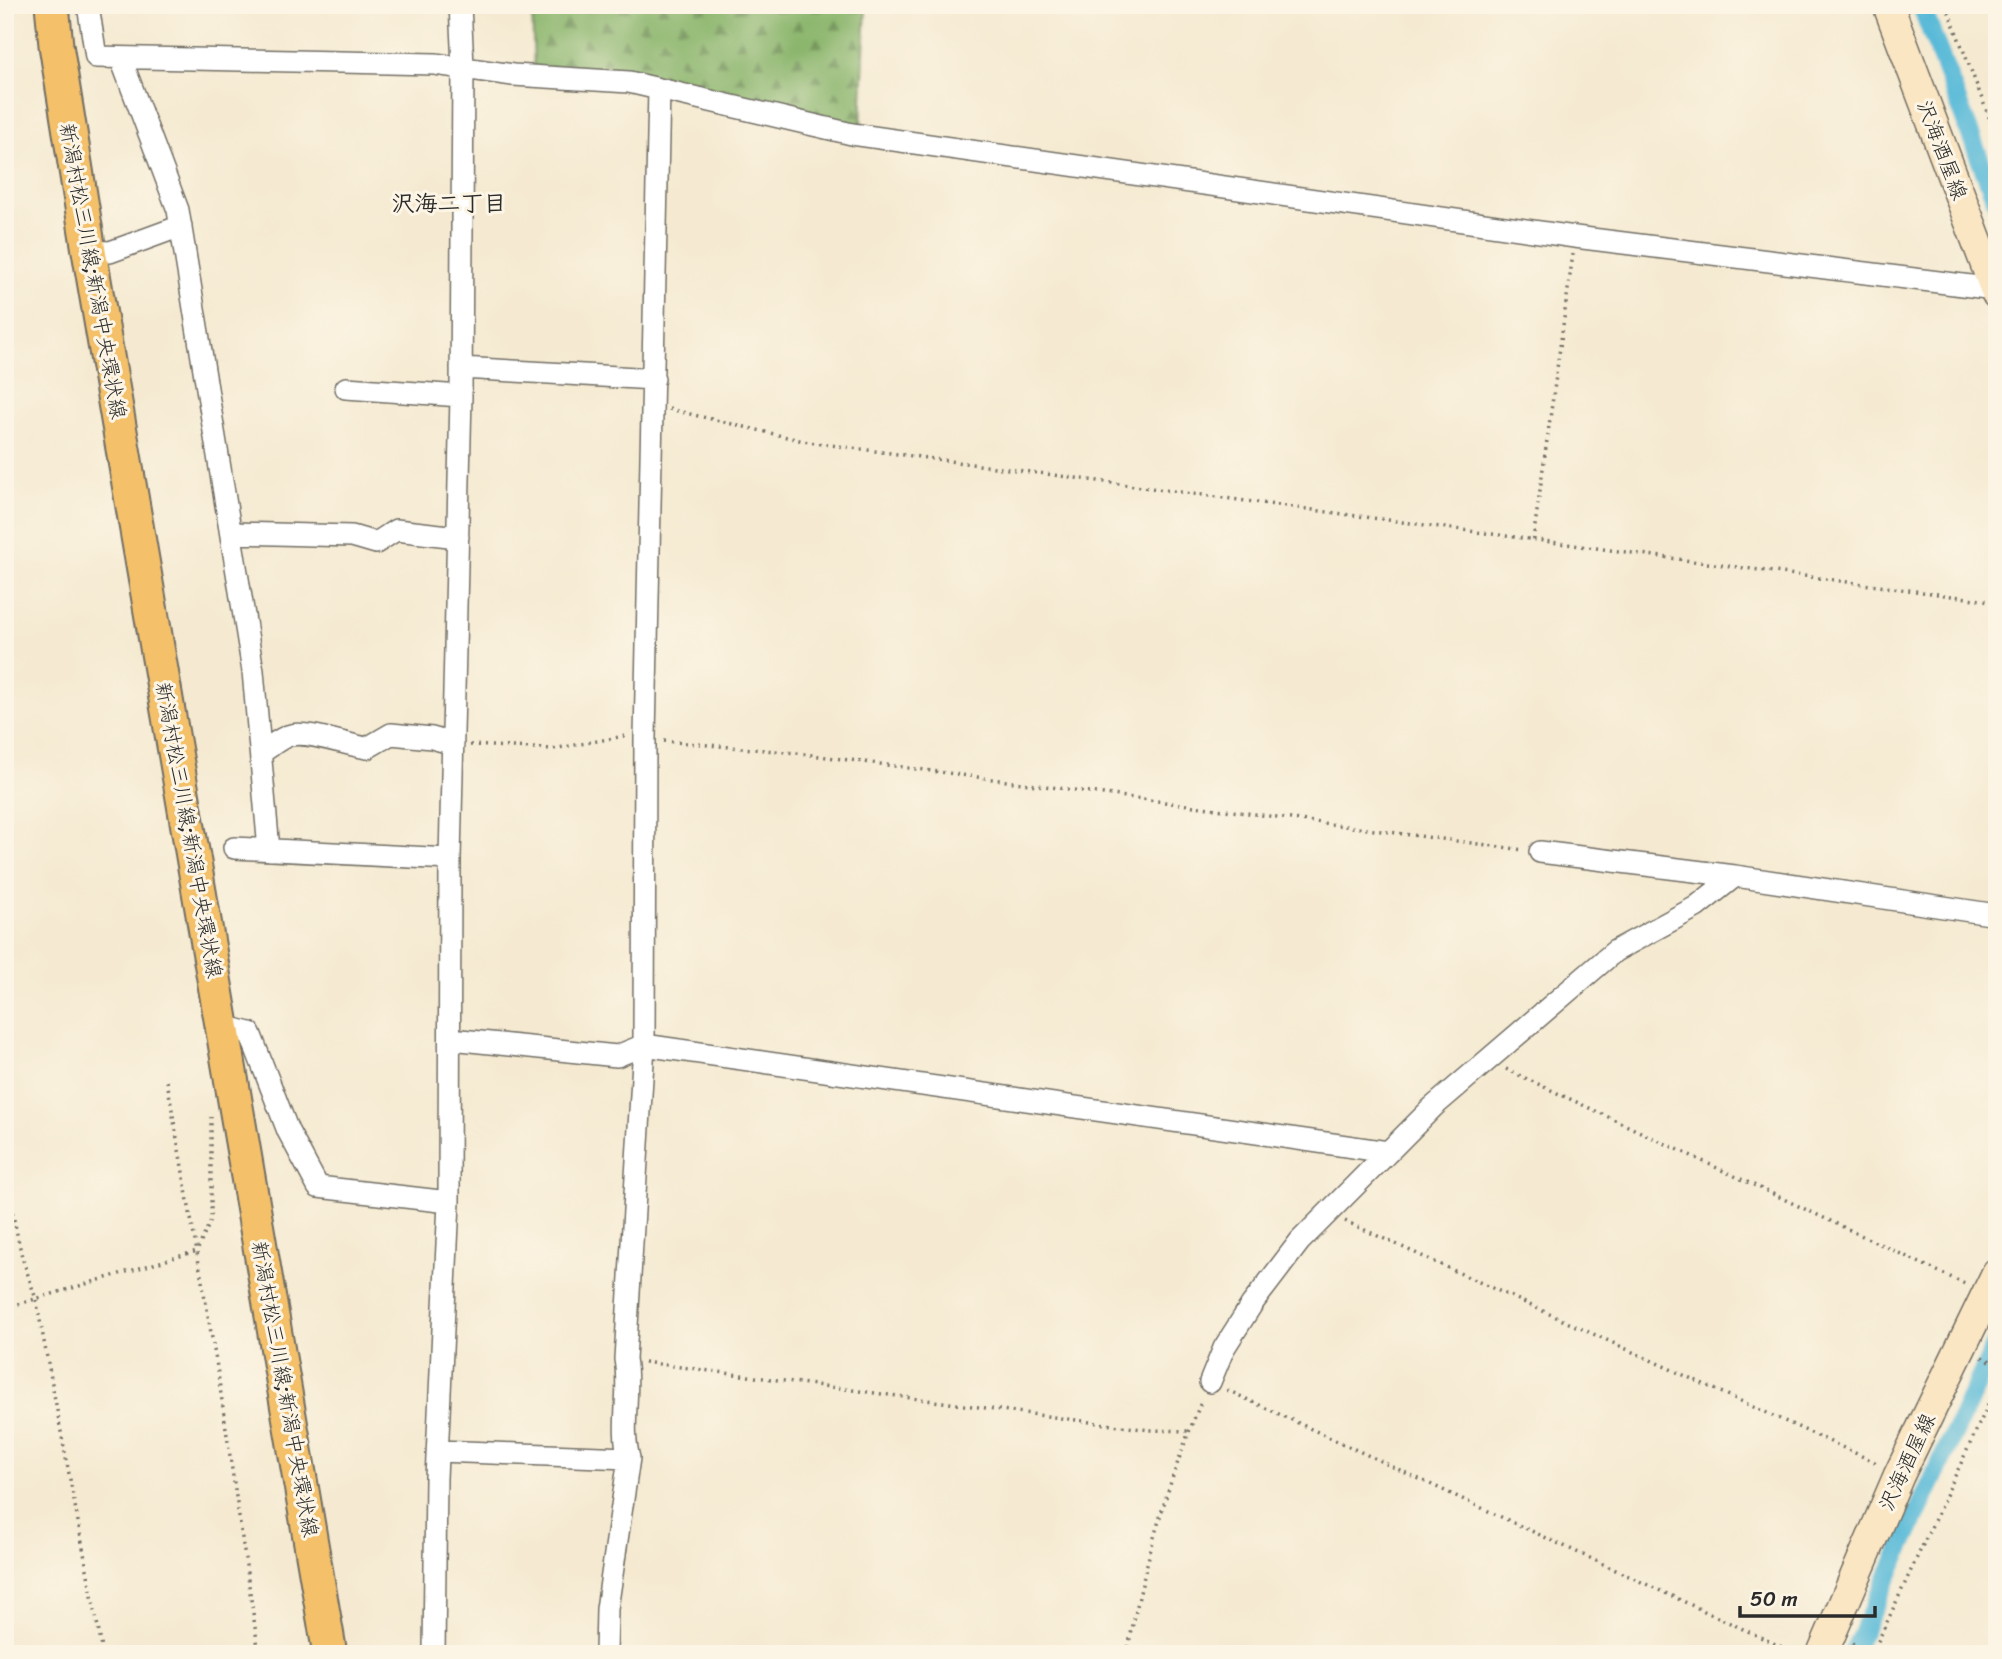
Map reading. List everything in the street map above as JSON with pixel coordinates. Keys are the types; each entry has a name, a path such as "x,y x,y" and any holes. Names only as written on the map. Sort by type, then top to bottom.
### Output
{"main road":[{"name":"新潟村松三川線;新潟中央環状線","path":"52,5 89,251 330,1654"},
{"name":"沢海酒屋線","path":"1888,5 1996,292"},
{"name":"沢海酒屋線","path":"1822,1654 1899,1475 1991,1283"}],"street":[{"path":"88,5 96,57 463,66 490,73 629,82 852,134 1575,237 1996,292"},
{"path":"434,1654 438,1451 449,1202 450,859 461,396 463,66 460,5"},
{"path":"121,59 178,210 232,533 262,752 269,850"},
{"path":"606,1654 607,1609 629,1458 626,1446 629,1384 625,1359 644,1045 645,737 659,89"},
{"path":"89,251 110,252 180,226"},
{"path":"461,368 654,379"},
{"path":"346,388 461,396"},
{"path":"232,533 352,536 376,543 396,530 458,537"},
{"path":"262,752 290,735 318,736 334,743 367,748 391,734 432,738 453,744"},
{"path":"234,848 450,859"},
{"path":"1540,852 1735,876 1997,915"},
{"path":"1210,1382 1224,1348 1252,1304 1300,1241 1388,1152 1488,1060 1615,951 1696,906 1735,876"},
{"path":"223,1026 250,1034 288,1131 318,1186 449,1202"},
{"path":"451,1039 617,1056 644,1045 1388,1152"},
{"path":"438,1451 629,1458"}],"path":[{"path":"1946,5 1997,138"},
{"path":"1533,540 1575,237"},
{"path":"653,405 808,442 1997,602"},
{"path":"453,744 553,749 624,736 645,737 680,744 824,756 1540,852"},
{"path":"1488,1060 1991,1283"},
{"path":"166,1081 197,1251 259,1654"},
{"path":"5,1308 197,1251 211,1220 211,1115"},
{"path":"5,1178 22,1257 36,1299 103,1654"},
{"path":"1326,1216 1358,1224 1899,1475"},
{"path":"625,1359 1150,1430 1188,1431"},
{"path":"1127,1654 1141,1578 1176,1461 1210,1382 1797,1654"},
{"path":"1872,1654 1997,1386"}],"green space":[{"path":"532,5 866,5 861,127 534,72"}],"waterway":[{"path":"1921,5 1997,204"},
{"path":"1852,1654 1997,1341"}],"district":[{"name":"沢海二丁目","path":"449,203"}]}
